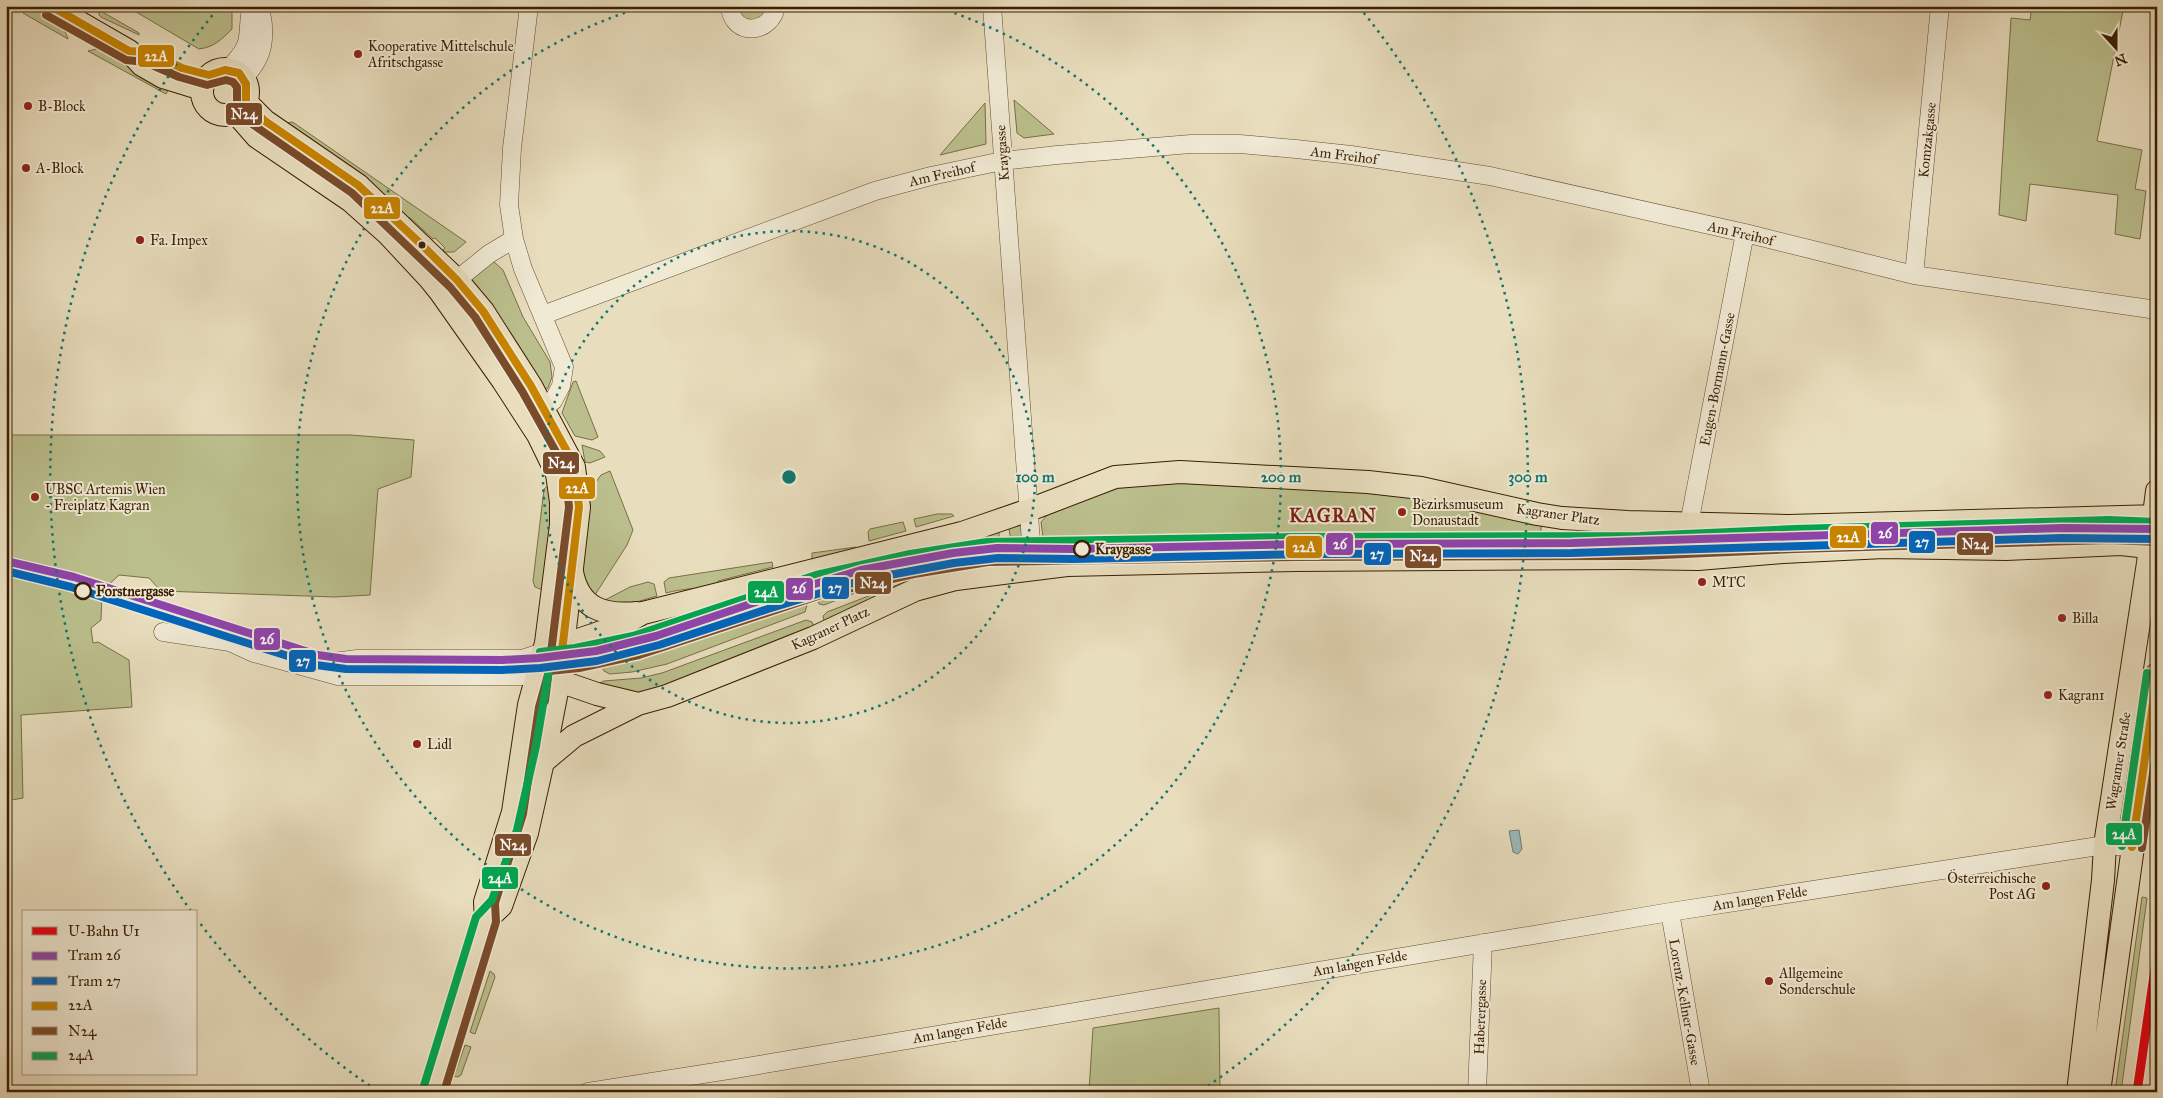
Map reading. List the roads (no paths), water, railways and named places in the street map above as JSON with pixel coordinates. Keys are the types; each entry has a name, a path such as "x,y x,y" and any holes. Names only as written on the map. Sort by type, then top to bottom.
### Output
{"main road":[{"path":"51,6 128,51 142,66 163,77 221,78 249,93 241,108 226,116 216,114 205,104 221,78"},
{"path":"241,108 258,137 351,201 449,286 483,311 531,386 536,414 556,471 562,502 543,762 524,842 501,906 486,920"},
{"path":"433,1092 486,920 485,902 513,812 529,706 551,663 571,570 579,507 576,481 569,455 536,414"},
{"name":"Kagraner Platz","path":"2154,548 2121,544 2006,549 1884,547 1783,552 1698,559 1213,561 1067,565 956,579 915,590 813,638 668,696 638,704 597,694 551,663 644,613 962,533 1115,477 1180,472 1368,482 1421,488 1562,518 1689,524 1788,526 2155,516"},
{"name":"Wagramer Straße","path":"2078,1092 2103,880 2104,845 2154,548 2157,491"},
{"path":"571,570 580,593 591,605 606,613 644,613"},
{"name":"Wagramer Straße","path":"2099,1092 2157,674"},
{"path":"543,762 574,736 638,704"}],"street":[{"path":"221,78 248,41 249,16 252,6"},
{"path":"221,78 259,57 262,15 258,6"},
{"path":"529,6 512,148 509,205 514,239 524,269 564,367 561,386 553,401 536,414"},
{"path":"730,6 734,21 746,28 765,24 775,14 776,6"},
{"name":"Kraygasse","path":"992,6 1033,569"},
{"name":"Komzakgasse","path":"1914,274 1940,6"},
{"name":"Am Freihof","path":"543,315 875,191 931,176 1002,161 1192,144 1240,144 1296,149 1351,155 1490,176 1745,233 1914,274 2157,310"},
{"name":"Eugen-Bormann-Gasse","path":"1689,524 1745,233"},
{"path":"449,286 489,254 514,239"},
{"path":"163,632 230,642 254,653 338,676 551,663"},
{"path":"306,666 357,659 522,659 551,663"},
{"name":"Am langen Felde","path":"588,1092 1670,912 2104,845 2132,847"},
{"name":"Lorenz-Kellner-Gasse","path":"1670,912 1700,1092"},
{"name":"Haberergasse","path":"1477,1092 1483,942"}],"water":[{"path":"1519,830 1522,849 1518,854 1513,852 1509,831"}],"metro line":[{"name":"U1","path":"2137,1092 2157,955"}],"tram line":[{"name":"26","path":"6,561 74,577 318,655 346,659 502,660 539,658 596,651 656,636 765,599 861,570 953,553 997,548 1074,549 1309,544 1572,543 2061,528 2157,529"},
{"name":"27","path":"6,571 71,587 316,665 346,669 502,670 540,668 597,661 659,645 863,580 954,563 998,558 1074,559 1309,554 1572,553 2061,538 2157,539"}],"place":[{"name":"Kooperative Mittelschule Afritschgasse","path":"358,54"},
{"name":"B-Block","path":"28,106"},
{"name":"A-Block","path":"26,168"},
{"name":"Fa. Impex","path":"140,240"},
{"name":"UBSC Artemis Wien - Freiplatz Kagran","path":"35,497"},
{"name":"Bezirksmuseum Donaustadt","path":"1402,512"},
{"name":"Kraygasse","path":"1082,549"},
{"name":"MTC","path":"1702,582"},
{"name":"Forstnergasse","path":"83,591"},
{"name":"Billa","path":"2062,618"},
{"name":"Kagran1","path":"2048,695"},
{"name":"Lidl","path":"417,744"},
{"name":"Österreichische Post AG","path":"2046,886"},
{"name":"Allgemeine Sonderschule","path":"1769,981"}],"district":[{"name":"KAGRAN","path":"1333,515"}]}
